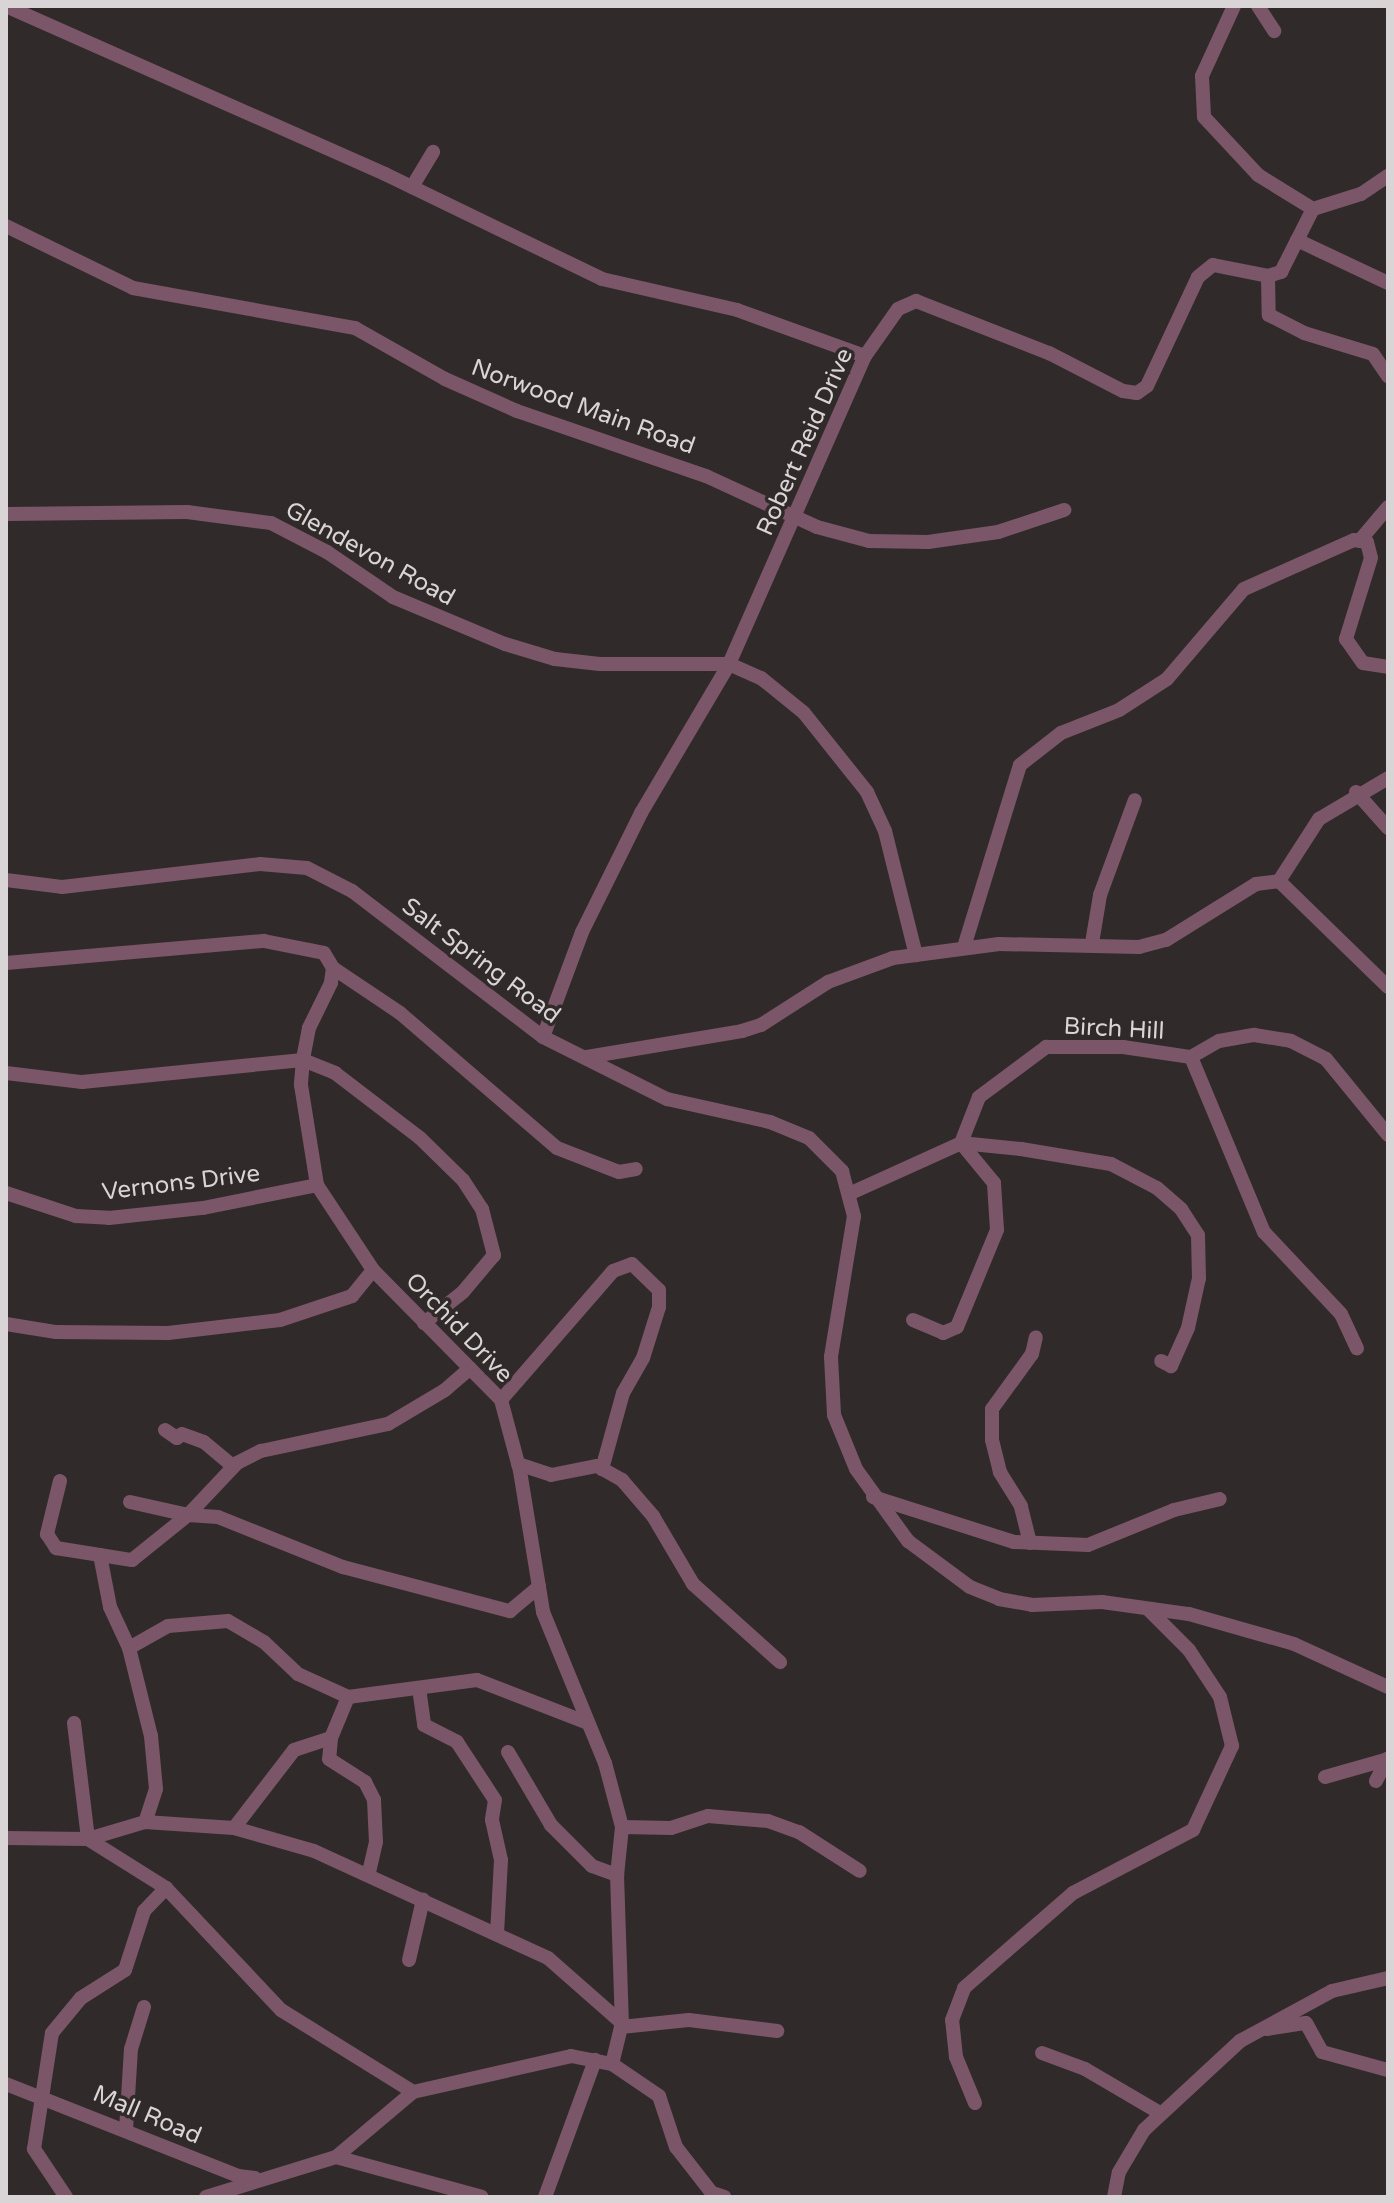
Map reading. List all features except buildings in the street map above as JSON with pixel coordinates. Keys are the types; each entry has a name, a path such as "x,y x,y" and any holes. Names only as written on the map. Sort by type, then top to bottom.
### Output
{"street":[{"path":"1234,6 1202,76 1199,96 1204,117 1258,175 1313,209"},
{"path":"1258,6 1274,31"},
{"path":"9,10 412,187 602,279 737,310 865,356"},
{"path":"412,187 433,152"},
{"path":"1388,176 1361,194 1313,209 1281,272 1268,276 1269,315 1304,333 1373,354 1388,376"},
{"name":"Norwood Main Road","path":"6,226 133,288 355,328 445,379 517,411 706,476 817,527 869,541 928,542 998,532 1064,510"},
{"path":"1297,240 1388,283"},
{"name":"Robert Reid Drive","path":"543,1037 588,919 641,813 729,664 865,356 898,309 916,301 1024,342 1123,391 1137,393 1147,386 1198,277 1213,265 1268,276"},
{"path":"964,947 1020,765 1061,733 1119,710 1167,679 1244,589 1361,539 1388,507"},
{"name":"Glendevon Road","path":"6,514 187,512 271,523 327,552 393,597 505,644 555,659 600,664 729,664 761,678 804,713 867,792 885,831 916,955"},
{"path":"1361,539 1367,542 1371,558 1346,639 1363,663 1388,667"},
{"path":"587,1057 742,1031 856,969 916,955 964,947 1092,943 1139,947 1166,940 1256,884 1279,881 1319,819 1356,792 1388,778"},
{"path":"1356,792 1388,828"},
{"path":"1092,943 1100,895 1135,800"},
{"name":"Salt Spring Road","path":"6,880 62,887 260,864 307,868 352,891 543,1037 667,1099 770,1122 809,1138 842,1171 851,1193"},
{"path":"1279,881 1388,987"},
{"path":"6,963 264,941 324,953 333,968 400,1013 557,1148 619,1172 636,1169"},
{"name":"Orchid Drive","path":"333,968 331,983 309,1028 301,1085 317,1185 373,1270 501,1400 518,1464 543,1612 605,1763 622,1827 617,1875 622,2025 612,2064"},
{"name":"Birch Hill","path":"961,1143 979,1097 1046,1047 1123,1047 1191,1057 1219,1041 1254,1035 1291,1041 1326,1059 1388,1135"},
{"path":"1191,1057 1264,1232 1341,1314 1357,1348"},
{"path":"6,1073 82,1082 303,1060 335,1073 420,1138 463,1180 482,1209 494,1255 463,1292 424,1323"},
{"path":"913,1320 943,1333 957,1327 997,1230 994,1183 961,1143"},
{"path":"1161,1361 1171,1366 1188,1328 1199,1278 1198,1235 1181,1209 1157,1188 1111,1164 961,1143 851,1193 854,1216 831,1357 834,1415 873,1497 908,1541 970,1587 1032,1605 1102,1602 1189,1614 1260,1633 1388,1687"},
{"name":"Vernons Drive","path":"6,1193 76,1216 109,1218 203,1208 317,1185"},
{"path":"501,1400 613,1271 632,1264 659,1290 659,1307 643,1358 623,1393 602,1469"},
{"path":"6,1324 56,1332 168,1333 280,1320 352,1296 373,1270"},
{"path":"1030,1543 1021,1506 1000,1472 992,1440 992,1409 1032,1354 1036,1337"},
{"path":"60,1481 47,1534 56,1548 132,1560 188,1515 233,1466 261,1451 388,1424 470,1368"},
{"path":"165,1430 177,1438 182,1434 204,1442 233,1466"},
{"path":"518,1464 551,1475 602,1469 622,1480 653,1516 693,1584 780,1662"},
{"path":"873,1497 1014,1542 1088,1545 1174,1510 1220,1499"},
{"path":"130,1502 188,1515 218,1517 343,1567 510,1611 539,1587"},
{"path":"100,1555 110,1607 129,1648 151,1736 156,1789 145,1822"},
{"path":"975,2103 956,2057 952,2020 964,1988 1073,1893 1193,1830 1232,1746 1220,1697 1189,1650 1148,1609"},
{"path":"129,1648 168,1626 228,1621 264,1642 298,1674 348,1697 477,1680 588,1723"},
{"path":"419,1688 424,1725 457,1742 495,1800 492,1820 501,1860 497,1934"},
{"path":"348,1697 331,1738 329,1759 365,1782 374,1800 376,1842 369,1873"},
{"path":"74,1723 88,1839"},
{"path":"234,1828 294,1750 331,1738"},
{"path":"508,1752 551,1825 592,1866 617,1875"},
{"path":"1325,1777 1388,1759"},
{"path":"1376,1781 1388,1759"},
{"path":"622,1827 671,1828 708,1816 768,1821 799,1832 860,1871"},
{"path":"6,1838 88,1839 145,1822 234,1828 314,1851 369,1873 548,1958 622,2025 689,2020 777,2031"},
{"path":"88,1839 166,1888 281,2010 413,2092"},
{"path":"66,2197 34,2149 46,2096 48,2048 59,2018 125,1970 144,1911 166,1888"},
{"path":"409,1960 423,1900"},
{"path":"1114,2197 1119,2172 1160,2113 1255,2031 1332,1991 1388,1978"},
{"path":"126,2130 131,2049 144,2007"},
{"path":"1255,2031 1306,2023 1322,2052 1386,2067"},
{"path":"1042,2053 1085,2069 1160,2113"},
{"path":"206,2197 336,2157 413,2092 571,2056 612,2064 659,2096 676,2147 716,2196"},
{"path":"545,2197 595,2060"},
{"name":"Mall Road","path":"6,2084 46,2096 238,2176 271,2179"},
{"path":"336,2157 482,2197"}]}
